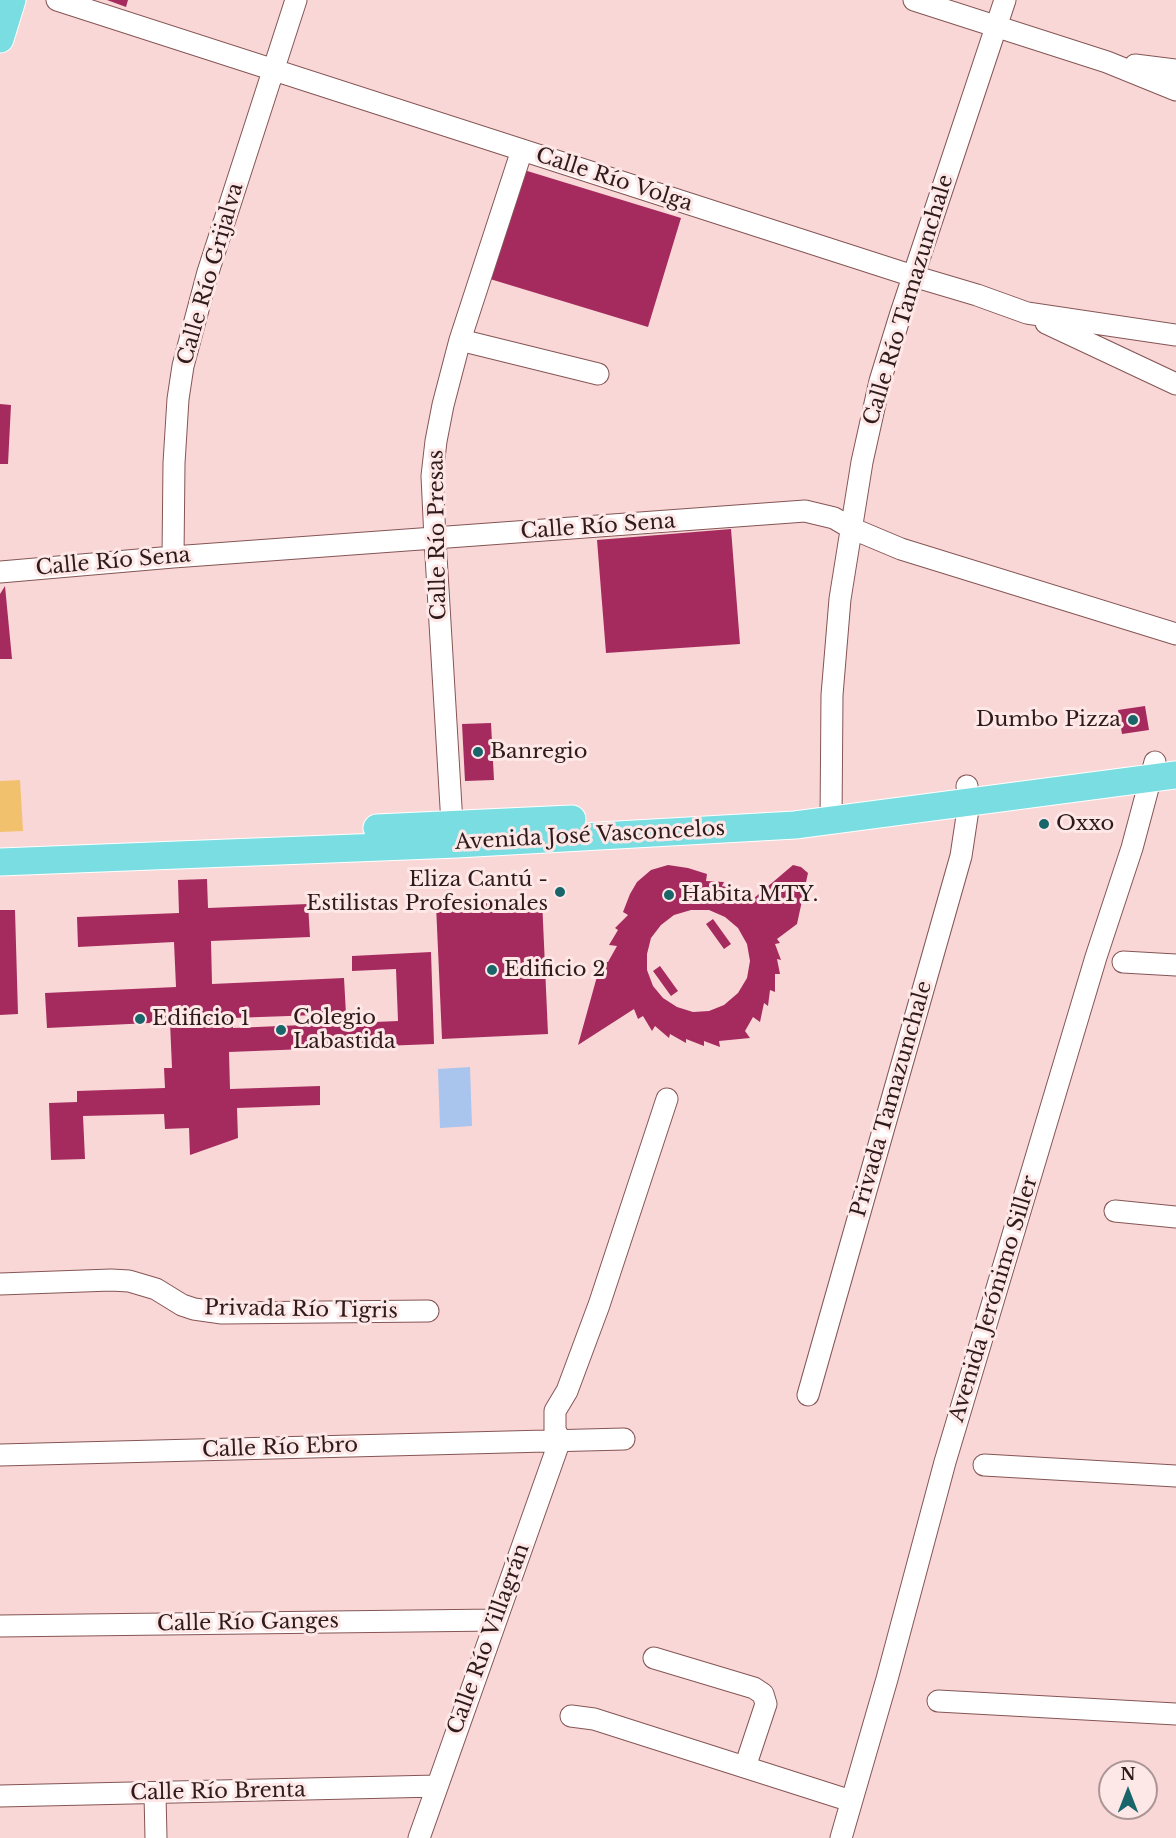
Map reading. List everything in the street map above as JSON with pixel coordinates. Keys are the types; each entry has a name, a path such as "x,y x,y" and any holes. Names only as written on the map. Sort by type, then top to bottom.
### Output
{"main road":[{"path":"0,39 12,0"},
{"name":"Avenida José Vasconcelos","path":"0,862 445,844 795,825 831,813 1165,769"},
{"name":"Avenida José Vasconcelos","path":"0,847 794,808 831,813"}],"street":[{"name":"Calle Río Volga","path":"57,0 977,295 1027,314 1176,335"},
{"name":"Calle Río Grijalva","path":"173,557 174,463 178,399 183,366 208,272 296,0"},
{"path":"914,0 1107,62 1176,90"},
{"name":"Calle Río Tamazunchale","path":"831,813 832,695 840,599 862,462 880,381 1005,0"},
{"path":"1107,62 1176,70"},
{"name":"Calle Río Presas","path":"452,824 432,476 443,405 460,340 522,150"},
{"path":"1027,314 1176,384"},
{"path":"460,340 598,374"},
{"name":"Calle Río Sena","path":"0,572 173,557 805,511 834,518 851,528 901,549 1176,634"},
{"name":"Avenida Jerónimo Siller","path":"841,1838 887,1679 948,1451 1096,957 1132,848 1165,769"},
{"name":"Privada Tamazunchale","path":"808,1395 961,856 968,795"},
{"path":"1123,962 1176,965"},
{"path":"560,1440 555,1430 555,1411 567,1391 599,1305 667,1099"},
{"path":"1115,1211 1176,1217"},
{"name":"Privada Río Tigris","path":"0,1284 129,1281 156,1289 182,1305 222,1313 428,1311"},
{"name":"Calle Río Ebro","path":"0,1455 624,1439"},
{"name":"Calle Río Villagrán","path":"418,1838 560,1440"},
{"path":"984,1465 1176,1476"},
{"name":"Calle Río Ganges","path":"0,1626 496,1620"},
{"path":"654,1658 754,1688 763,1694 766,1704 745,1767"},
{"path":"938,1701 1176,1714"},
{"path":"571,1716 594,1719 851,1800"},
{"name":"Calle Río Brenta","path":"0,1796 437,1786"},
{"path":"155,1794 156,1838"}],"shaded area":[{"path":"20,780 23,831 0,832 0,781"}],"water":[{"path":"470,1067 472,1126 440,1128 438,1069"}],"building":[{"path":"107,0 128,0 126,7"},
{"path":"524,170 681,218 648,327 490,279"},
{"path":"0,404 11,405 8,464 0,464"},
{"path":"731,529 740,644 606,653 597,540"},
{"path":"5,586 12,659 0,659 0,594"},
{"name":"Dumbo Pizza","path":"1145,706 1149,730 1122,734 1118,710"},
{"name":"Banregio","path":"491,723 494,780 465,781 462,724"},
{"path":"668,865 688,868 707,874 706,881 724,882 722,886 740,890 736,894 753,899 793,865 801,867 808,873 797,924 777,939 780,943 775,944 781,960 777,959 780,974 775,974 775,992 770,990 768,1006 764,1003 760,1022 753,1017 745,1031 750,1038 719,1041 720,1047 704,1041 704,1046 686,1039 686,1043 670,1034 669,1038 655,1026 652,1031 643,1016 638,1019 634,1009 578,1045 601,962 608,962 617,946 609,945 618,930 615,928 628,915 623,912 637,882 651,870","holes":["691,910 709,910 725,917 738,928 747,944 750,961 747,978 738,993 724,1005 709,1011 693,1012 677,1007 663,998 653,986 647,970 647,954 651,938 661,925 674,915"]},
{"name":"Edificio 1","path":"207,879 208,908 308,904 310,937 211,941 212,984 344,978 346,1014 232,1018 233,1028 398,1021 396,969 352,971 352,956 431,952 434,1044 229,1052 230,1089 320,1086 320,1105 237,1108 238,1138 190,1155 189,1128 165,1129 164,1114 83,1116 85,1159 51,1160 49,1103 77,1102 77,1091 165,1088 164,1068 172,1068 170,1022 47,1028 45,993 176,987 174,942 78,947 77,917 179,913 178,880"},
{"name":"Edificio 2","path":"542,899 548,1034 442,1039 436,905"},
{"path":"0,910 15,910 18,1014 0,1015"},
{"path":"713,919 731,944 724,949 706,924"},
{"path":"660,966 678,991 671,996 653,971"}],"place":[{"name":"Dumbo Pizza","path":"1133,720"},
{"name":"Banregio","path":"478,752"},
{"name":"Oxxo","path":"1044,824"},
{"name":"Eliza Cantú - Estilistas Profesionales","path":"560,892"},
{"name":"Habita MTY.","path":"669,895"},
{"name":"Edificio 2","path":"492,970"},
{"name":"Edificio 1","path":"140,1019"},
{"name":"Colegio Labastida","path":"281,1030"}]}
